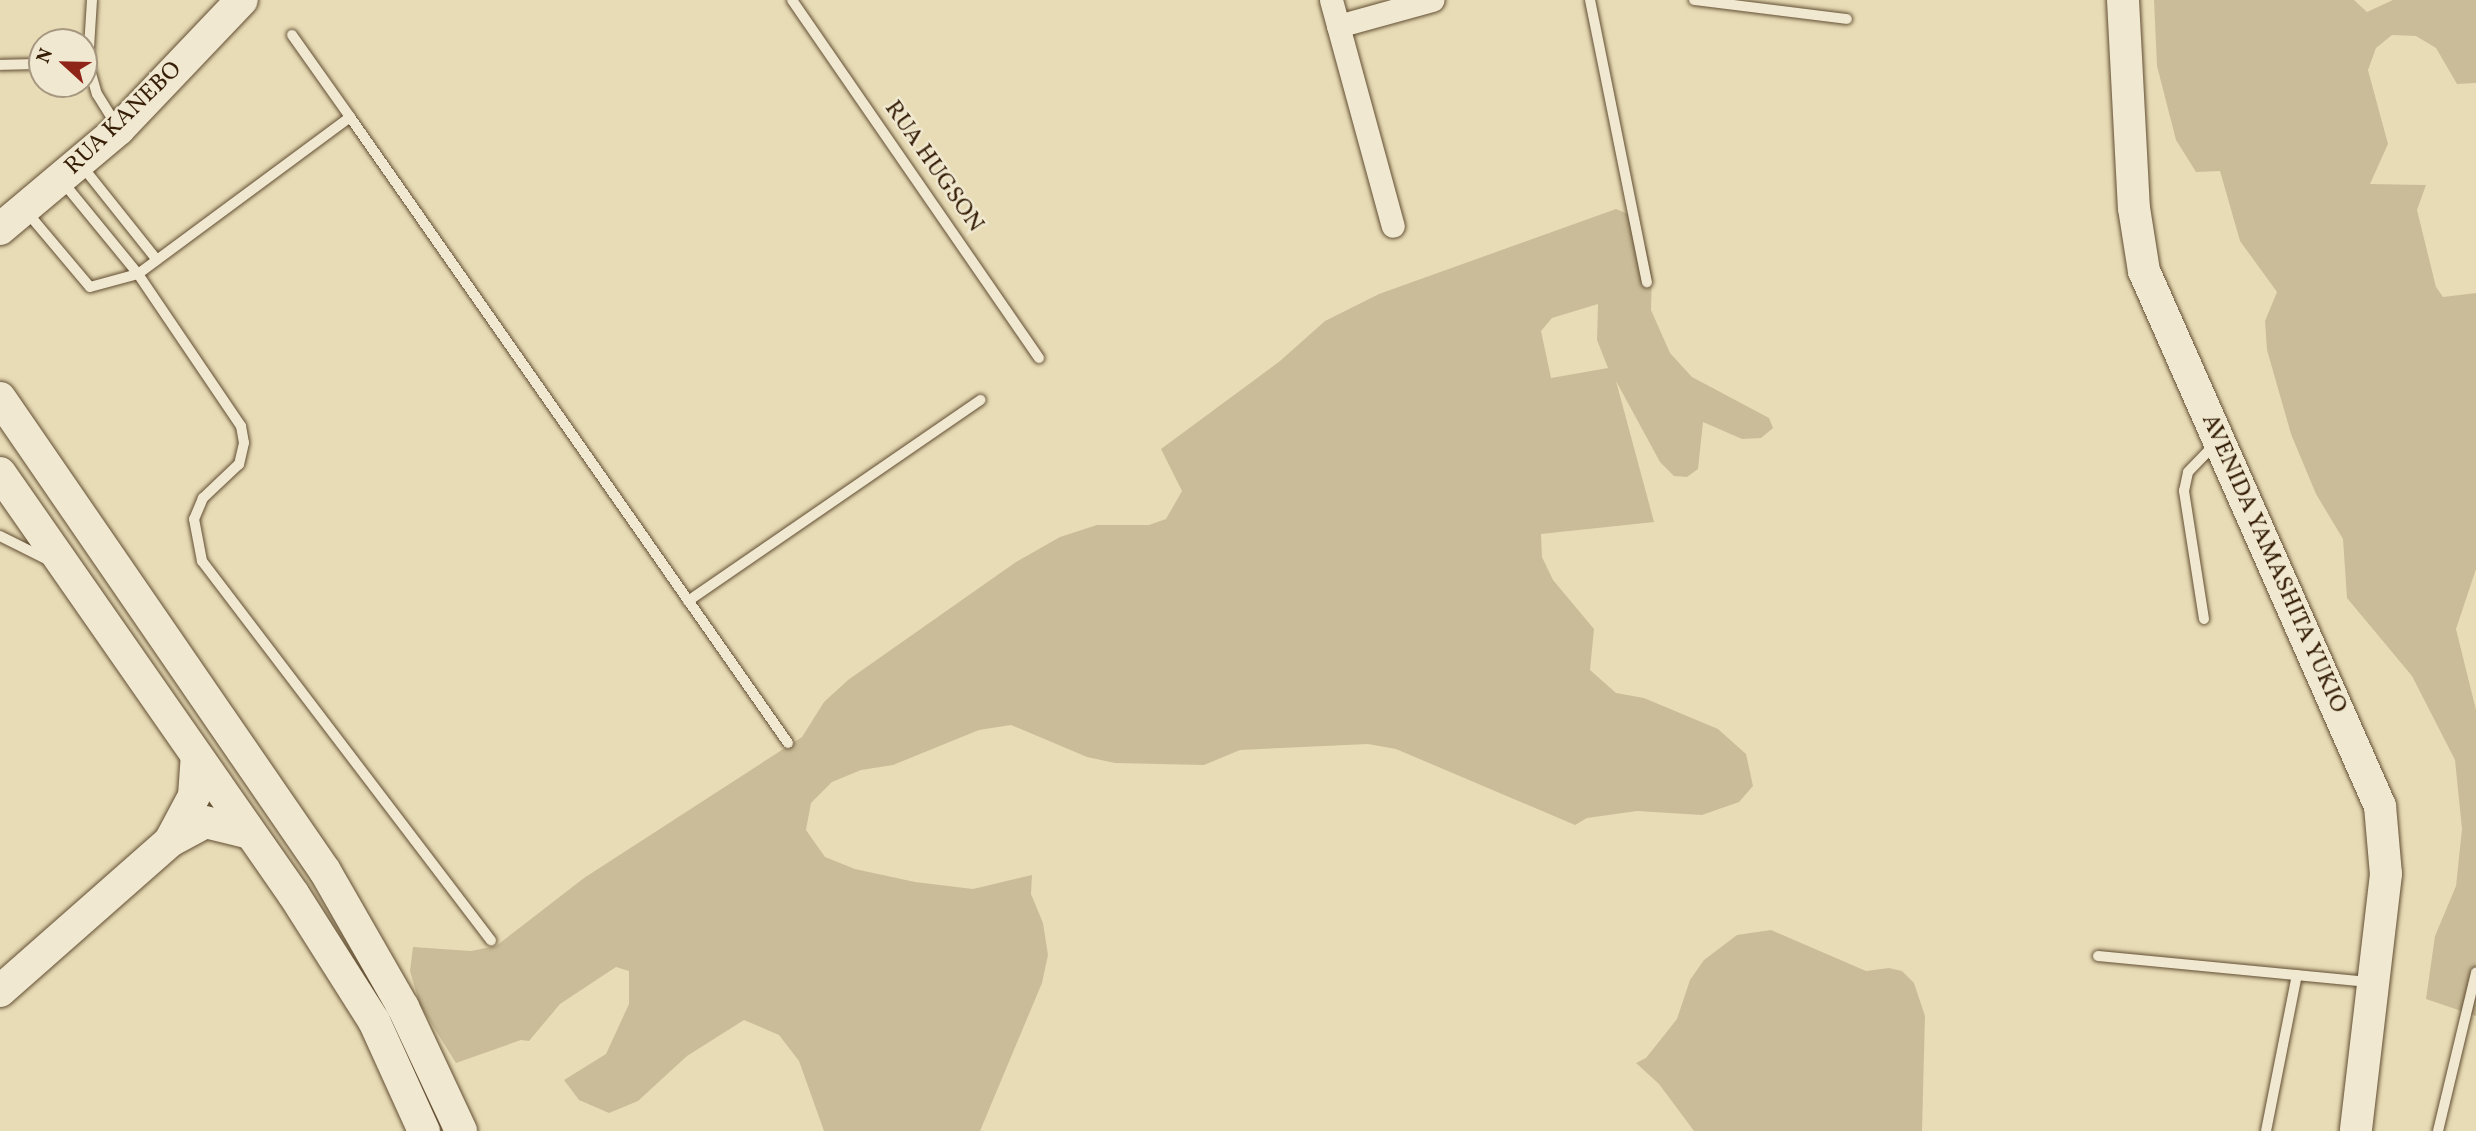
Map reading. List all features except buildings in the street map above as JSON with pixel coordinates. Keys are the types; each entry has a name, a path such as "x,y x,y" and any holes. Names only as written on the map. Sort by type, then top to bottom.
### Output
{"main road":[{"name":"RUA KANEBO","path":"0,229 26,211 119,129 242,0"},
{"name":"AVENIDA YAMASHITA YUKIO","path":"2123,0 2134,208 2144,271 2380,806 2386,874 2357,1131"},
{"path":"0,398 325,871 403,1007 461,1131"},
{"path":"0,473 294,895 374,1021 424,1131"},
{"path":"141,676 173,653"},
{"path":"170,841 194,796 197,757"},
{"path":"0,990 170,841 205,822 250,833"},
{"path":"294,895 325,871"}],"street":[{"path":"1331,0 1393,226"},
{"path":"1338,26 1432,0"}],"lane":[{"path":"89,28 92,0"},
{"name":"RUA HUGSON","path":"792,0 1039,358"},
{"path":"1590,0 1647,282"},
{"path":"1694,0 1847,19"},
{"path":"292,35 788,743"},
{"path":"0,65 28,64"},
{"path":"98,96 119,129"},
{"path":"26,211 90,287 138,274 349,117"},
{"path":"70,172 157,260"},
{"path":"70,172 241,426 244,443 239,464 203,498 194,519 202,561 491,940"},
{"path":"688,601 981,400"},
{"path":"2204,619 2184,491 2188,472 2218,441"},
{"path":"0,536 68,570"},
{"path":"2098,956 2375,983"},
{"path":"2438,1131 2476,974"},
{"path":"2266,1131 2297,975"}],"shaded area":[{"path":"2154,0 2354,0 2367,12 2393,0 2476,0 2476,83 2457,84 2436,48 2416,36 2392,35 2376,48 2368,70 2388,144 2370,184 2426,185 2417,210 2436,287 2443,297 2476,293 2476,569 2456,629 2476,710 2476,1016 2426,999 2435,936 2456,886 2462,829 2455,760 2412,676 2347,598 2343,539 2316,494 2291,434 2267,350 2265,321 2277,292 2240,241 2220,171 2196,172 2176,140 2157,66"},
{"path":"1616,209 1628,214 1647,249 1652,276 1651,310 1670,353 1692,377 1769,418 1773,428 1761,438 1742,439 1703,422 1698,469 1687,477 1674,476 1660,462 1616,381 1654,522 1541,534 1542,557 1553,580 1594,629 1590,670 1616,693 1644,698 1718,729 1746,754 1753,786 1739,802 1702,815 1637,811 1587,818 1575,825 1396,749 1368,744 1240,750 1204,765 1115,763 1087,757 1011,725 979,730 893,765 861,770 832,782 811,803 806,830 825,857 855,869 915,882 973,889 1032,875 1031,894 1043,923 1048,955 1042,983 980,1131 824,1131 799,1061 779,1035 744,1020 687,1056 638,1101 609,1113 579,1100 564,1080 606,1054 629,1004 629,971 616,967 560,1004 529,1041 521,1040 456,1063 420,1005 410,971 413,947 471,951 496,946 584,878 802,737 824,702 848,680 1016,562 1060,537 1097,525 1149,525 1166,519 1182,491 1161,449 1280,361 1325,321 1379,294","holes":["1598,304 1597,340 1608,368 1551,378 1541,331 1552,318"]},
{"path":"1771,930 1866,971 1889,968 1902,971 1914,983 1925,1016 1922,1131 1694,1131 1659,1084 1636,1063 1646,1058 1677,1019 1690,980 1704,960 1737,935"}]}
